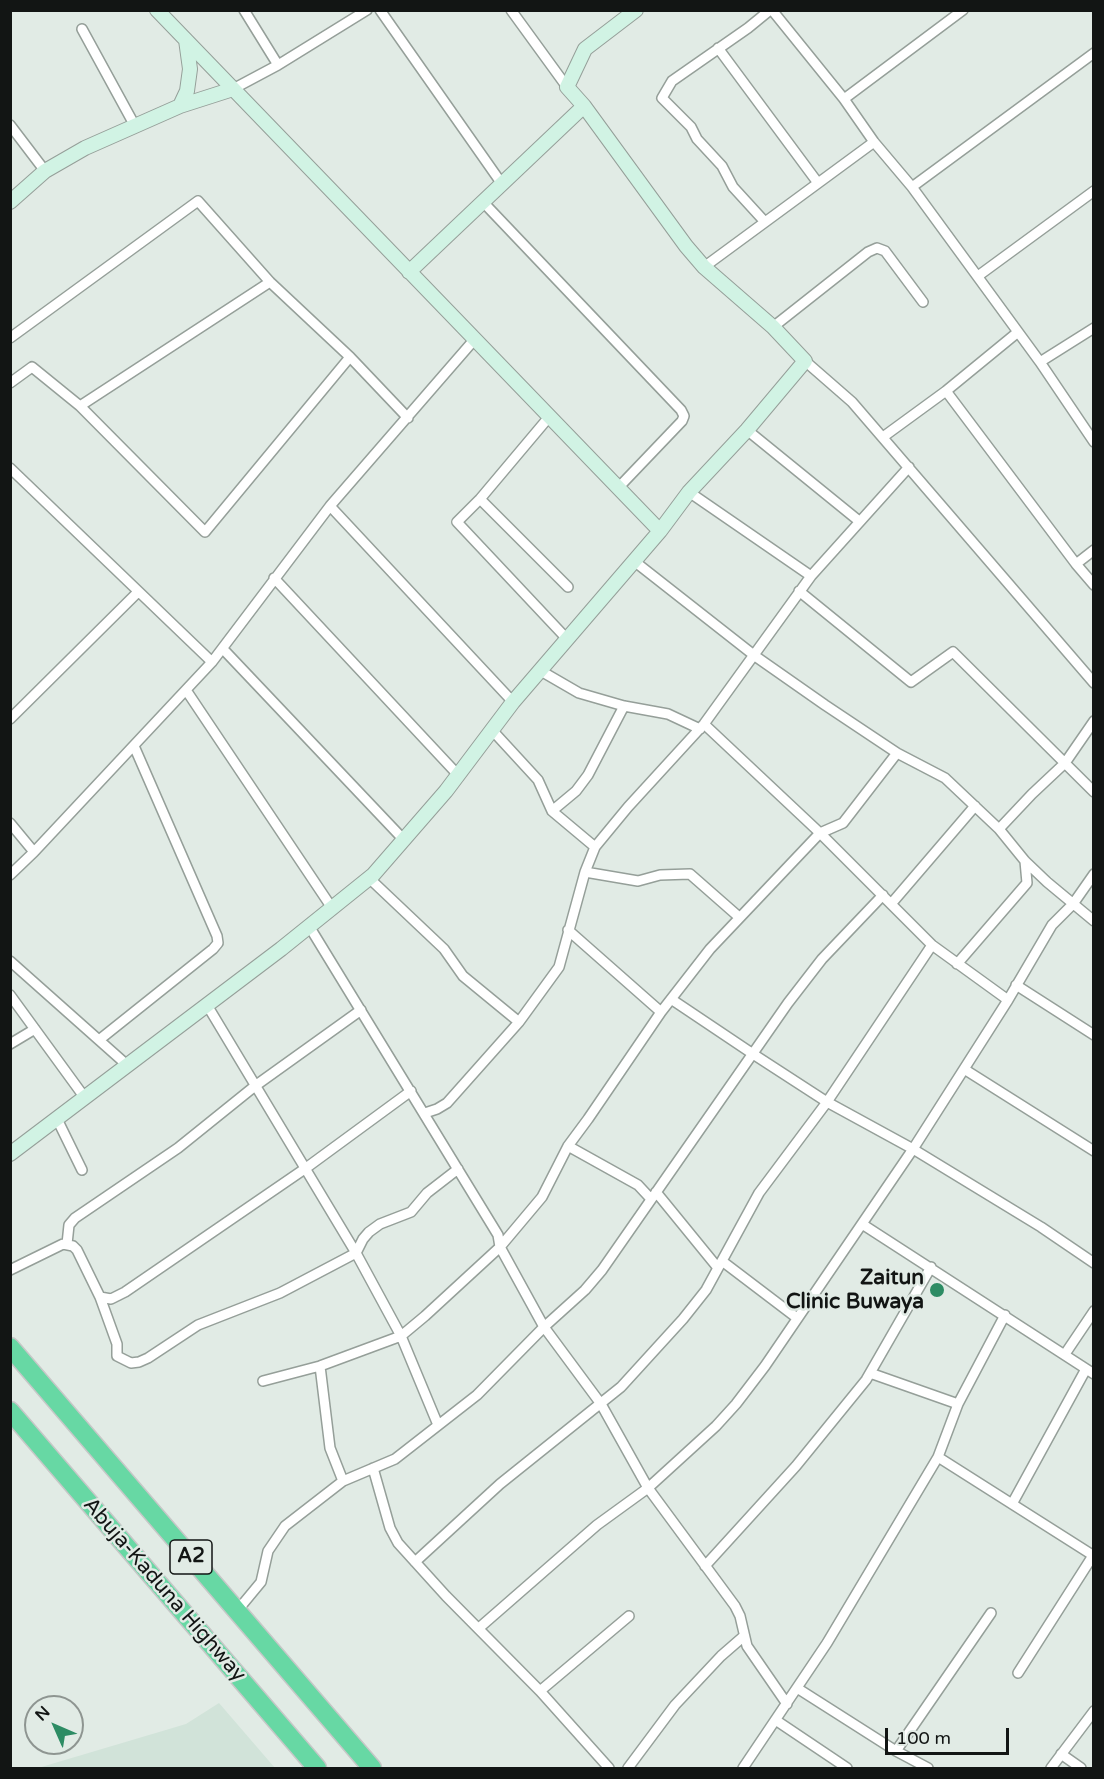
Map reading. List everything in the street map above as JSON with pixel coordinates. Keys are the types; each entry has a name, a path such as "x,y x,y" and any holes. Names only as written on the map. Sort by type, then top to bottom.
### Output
{"highway":[{"name":"Abuja-Kaduna Highway","path":"10,1347 372,1768"},
{"name":"Abuja-Kaduna Highway","path":"10,1411 317,1768"}],"street":[{"path":"157,10 660,531"},
{"path":"244,10 278,65"},
{"path":"10,202 45,171 85,148 180,106 233,89 278,65 367,10"},
{"path":"380,10 502,184"},
{"path":"511,10 704,267 773,327 805,361 852,402 1030,612 1094,683"},
{"path":"765,222 733,187 722,166 697,139 691,128 662,98 672,81 771,10 912,187 1040,362 1094,442"},
{"path":"844,99 963,10"},
{"path":"567,87 585,49 632,12"},
{"path":"82,29 135,126"},
{"path":"180,106 187,91 190,69 186,40"},
{"path":"718,48 818,183"},
{"path":"912,187 1094,54"},
{"path":"409,272 584,106"},
{"path":"10,125 45,171"},
{"path":"704,267 874,142"},
{"path":"978,276 1094,191"},
{"path":"10,338 198,201 270,282 350,357 408,417"},
{"path":"483,202 681,410 684,416 682,421 618,488"},
{"path":"773,327 868,252 877,248 885,251 923,302"},
{"path":"80,406 270,282"},
{"path":"1040,362 1094,328"},
{"path":"883,437 946,391 1018,332"},
{"path":"10,875 212,662 330,506 474,340"},
{"path":"10,383 32,367 80,406 205,532 350,357"},
{"path":"10,1154 207,1005 369,878 459,776 513,702 660,531 689,492 747,430 805,361"},
{"path":"946,391 1094,585"},
{"path":"549,417 480,499 457,522 567,639"},
{"path":"747,430 859,521"},
{"path":"425,1113 447,1103 519,1022 559,967 585,872 596,847 628,807 702,727 811,576 909,467"},
{"path":"10,468 212,662"},
{"path":"689,492 811,576"},
{"path":"480,499 568,587"},
{"path":"330,506 513,702"},
{"path":"1076,564 1094,550"},
{"path":"634,561 755,656 825,705 897,753 945,778 999,829 1025,861 1094,921"},
{"path":"274,578 459,776"},
{"path":"799,591 911,681 953,652 1094,792"},
{"path":"10,719 138,592"},
{"path":"223,649 404,840"},
{"path":"541,671 579,693 624,706 668,714 702,727 820,833 932,945 1008,1000"},
{"path":"186,690 332,908"},
{"path":"552,811 576,791 588,775 624,706"},
{"path":"999,829 1065,763 1094,721"},
{"path":"492,730 538,780 552,811 596,847"},
{"path":"99,1040 218,943 217,936 134,746"},
{"path":"263,1381 320,1366 401,1336 500,1248 542,1197 568,1146 660,1012 739,917 820,833 843,823 897,753"},
{"path":"891,904 975,806"},
{"path":"10,824 34,852"},
{"path":"957,964 1027,883 1025,861"},
{"path":"585,872 638,881 660,875 690,874 739,917"},
{"path":"479,1628 597,1525 648,1488 716,1426 736,1404 913,1149 1008,1000 1052,926 1073,904 1094,874"},
{"path":"369,878 444,949 463,976 519,1022"},
{"path":"1027,883 1047,882"},
{"path":"237,1611 261,1582 268,1551 285,1526 343,1481 395,1459 477,1395 544,1327 585,1290 602,1270 788,1003 822,959 883,895"},
{"path":"309,926 498,1235 500,1248 544,1327 601,1404 648,1488 735,1606 740,1616 747,1646 787,1704"},
{"path":"568,930 660,1012"},
{"path":"415,1562 500,1484 621,1387 683,1319 706,1290 759,1193 827,1102 932,945"},
{"path":"10,961 127,1065"},
{"path":"1016,986 1094,1035"},
{"path":"10,995 85,1098"},
{"path":"671,999 827,1102 913,1149 1041,1227 1094,1263"},
{"path":"207,1005 356,1253 401,1336 438,1425"},
{"path":"68,1244 69,1225 75,1218 178,1148 255,1086 361,1010"},
{"path":"10,1044 35,1029"},
{"path":"964,1069 1094,1151"},
{"path":"100,1297 111,1299 125,1292 306,1168 411,1091"},
{"path":"57,1119 82,1170"},
{"path":"568,1146 654,1196 720,1264 797,1318"},
{"path":"10,1270 63,1244 68,1244 77,1250 100,1297 117,1344 117,1356 131,1363 139,1362 198,1325 280,1293 356,1253 369,1232 380,1224 411,1212 427,1193 458,1169"},
{"path":"862,1224 1090,1371 1012,1504"},
{"path":"705,1566 796,1466 870,1373 931,1268"},
{"path":"1065,1354 1094,1311"},
{"path":"743,1768 777,1721 827,1643 938,1457 958,1404 1005,1315"},
{"path":"320,1366 330,1448 343,1481"},
{"path":"870,1373 958,1404"},
{"path":"938,1457 1093,1555 1018,1673"},
{"path":"373,1468 393,1537 540,1691 609,1768"},
{"path":"896,1751 991,1613"},
{"path":"540,1691 629,1616"},
{"path":"628,1768 675,1705 721,1656 744,1636"},
{"path":"797,1688 896,1751 928,1768"},
{"path":"1051,1768 1094,1711"},
{"path":"777,1721 847,1768"},
{"path":"1061,1754 1081,1768"}],"shaded area":[{"path":"219,1703 275,1768 38,1768 84,1755 186,1724"}],"place":[{"name":"Zaitun Clinic Buwaya","path":"937,1290"}]}
